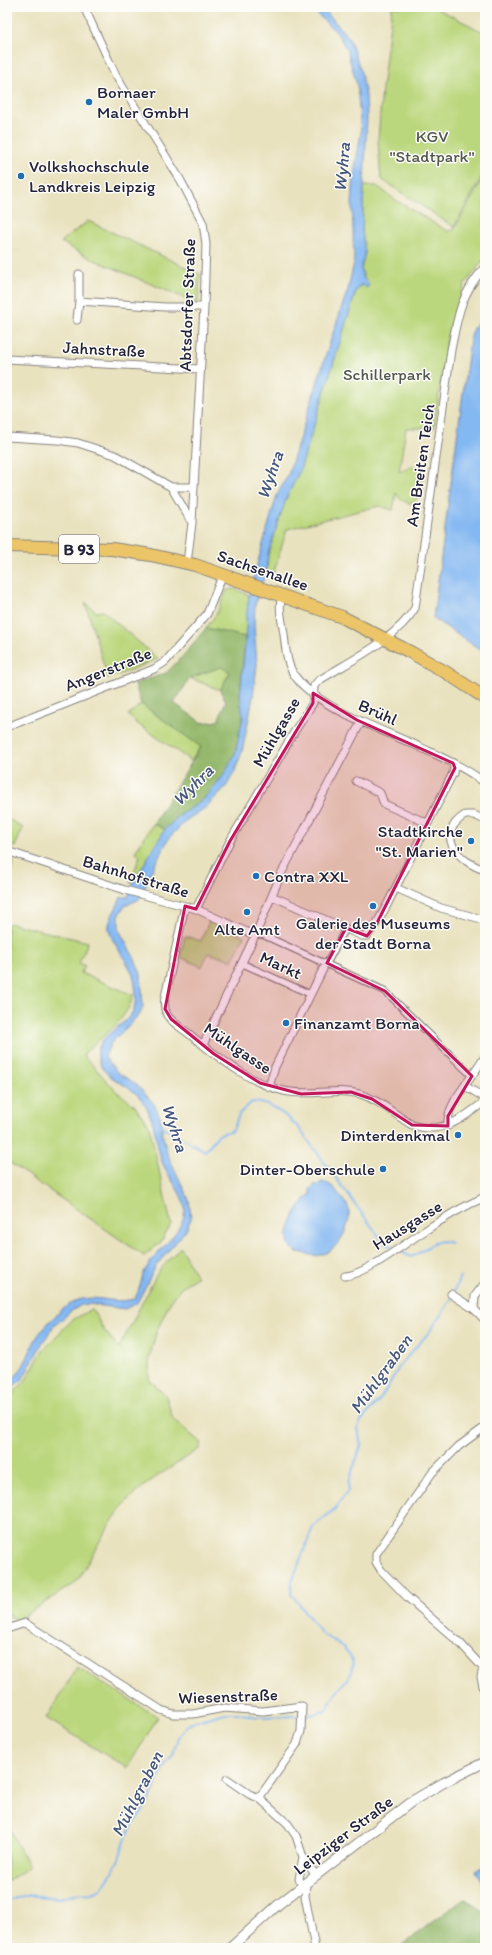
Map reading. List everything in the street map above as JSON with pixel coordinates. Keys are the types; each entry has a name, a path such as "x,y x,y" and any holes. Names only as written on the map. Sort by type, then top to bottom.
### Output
{"main road":[{"name":"Sachsenallee","path":"7,546 112,549 187,563 223,574 342,617 386,639 447,673 485,698"}],"street":[{"name":"Abtsdorfer Straße","path":"84,7 116,76 178,175 203,223 206,244 204,307 192,523 187,563"},
{"name":"Am Breiten Teich","path":"386,639 405,623 415,608 451,350 458,311 473,281 485,267"},
{"path":"77,320 79,274"},
{"path":"79,301 165,307 204,307"},
{"name":"Jahnstraße","path":"7,359 200,369"},
{"path":"7,437 57,440 78,443 107,452 171,488 192,523"},
{"path":"171,488 193,487"},
{"name":"Angerstraße","path":"7,727 154,669 165,662 207,614 223,574"},
{"name":"Brühl","path":"282,595 280,603 282,623 290,667 296,677 313,694 361,722 421,747 469,772 485,783"},
{"name":"Mühlgasse","path":"196,909 230,841 313,703 314,686 318,681 386,639"},
{"name":"Markt","path":"346,928 310,994 241,963 281,874 361,722"},
{"path":"272,896 362,936 367,936 396,888 453,773 454,765"},
{"path":"356,781 380,793 384,804 427,823"},
{"path":"485,820 474,815 465,815 456,823 450,838 451,845 464,860 485,870"},
{"name":"Bahnhofstraße","path":"10,851 125,890 196,909 254,935"},
{"path":"396,888 441,908 485,920"},
{"name":"Mühlgasse","path":"185,906 165,997 165,1009 171,1019 203,1045 251,1078 269,1087 302,1094 351,1092 372,1099 412,1125 428,1128 448,1126"},
{"name":"Markt","path":"254,935 263,935 325,966"},
{"path":"203,1045 241,963"},
{"path":"325,966 385,991 472,1076"},
{"path":"269,1087 275,1067 310,994"},
{"path":"448,1126 448,1116 465,1086 485,1056"},
{"path":"448,1126 485,1100 465,1086"},
{"name":"Hausgasse","path":"345,1276 353,1276 430,1227 485,1197"},
{"path":"474,1309 475,1296 485,1283"},
{"path":"453,1295 474,1309 485,1320"},
{"path":"485,1428 459,1446 432,1473 376,1554 376,1562 381,1570 407,1597 461,1644 484,1669 481,1677 485,1695"},
{"name":"Wiesenstraße","path":"7,1624 10,1628 25,1623 161,1710 173,1714 194,1714 224,1708 263,1711 302,1706 301,1732 297,1744 259,1798"},
{"name":"Leipziger Straße","path":"230,1948 302,1883 316,1876 422,1795 483,1764"},
{"path":"227,1779 249,1794 259,1798 288,1824 296,1836 303,1857 316,1876"},
{"path":"303,1857 302,1883 315,1948"}],"highlighted area":[{"path":"313,693 357,720 453,763 455,768 377,923 367,936 346,928 327,963 385,991 472,1076 448,1116 448,1126 412,1125 372,1099 351,1092 301,1094 260,1083 214,1054 171,1019 165,1009 185,906 196,909 230,841 313,703"}],"green space":[{"name":"KGV \"Stadtpark\"","path":"392,7 434,7 485,33 485,171 454,227 381,179 378,140 382,89"},
{"name":"Schillerpark","path":"485,174 485,258 465,284 448,334 434,428 406,428 399,472 412,466 420,468 423,482 423,494 410,504 400,499 396,493 393,510 379,506 287,529 273,575 267,573 268,554 286,499 300,470 356,291 365,281 361,269 365,253 362,231 364,186 377,186 394,199 447,231 454,230"},
{"path":"88,221 200,274 198,304 90,258 61,242"},
{"path":"235,589 249,595 245,637 206,628 217,613 227,590"},
{"path":"85,602 96,612 103,611 158,659 108,679"},
{"path":"206,628 245,637 240,696 243,717 235,754 223,776 203,800 179,816 165,829 153,824 201,747 141,704 135,684 166,673 182,657","holes":["221,667 230,672 220,690 226,701 218,721 202,723 174,703 190,678"]},
{"path":"221,666 230,672 220,690 190,678"},
{"path":"141,704 201,746 191,761 135,722 128,715"},
{"path":"7,818 23,828 15,847 7,844"},
{"path":"153,824 165,829 145,867 130,884 140,855 135,852"},
{"path":"7,859 14,861 10,873 9,904 7,903 9,867 7,867"},
{"path":"209,921 244,936 232,961 221,956 208,953 202,967 180,957 185,936 201,941"},
{"path":"9,923 88,942 79,963 85,966 81,973 133,995 130,1004 119,1021 83,1055 116,1091 134,1105 149,1125 171,1224 160,1243 144,1256 7,1161 7,926"},
{"path":"180,1247 197,1277 181,1287 168,1306 156,1333 149,1360 149,1379 166,1396 173,1419 201,1443 199,1449 153,1479 129,1499 114,1518 78,1580 18,1620 7,1615 7,1400 25,1381 43,1350 71,1321 92,1309 104,1330 119,1348 158,1272"},
{"path":"77,1667 158,1717 127,1768 46,1718"},
{"path":"7,1824 29,1867 7,1882"},
{"path":"464,1898 485,1912 485,1948 398,1948"}],"water":[{"path":"310,7 322,7 349,38 361,71 366,96 367,117 362,231 365,253 361,269 363,277 369,285 367,288 361,284 356,291 300,470 286,499 268,554 266,572 255,605 254,626 257,664 253,697 242,752 235,771 226,787 205,808 188,819 169,838 151,872 142,895 138,900 126,905 119,914 119,930 135,959 141,974 143,1007 140,1014 110,1044 105,1057 118,1073 136,1084 155,1105 162,1122 162,1132 167,1153 189,1200 191,1219 186,1230 156,1266 137,1303 125,1309 88,1304 81,1305 70,1312 54,1326 43,1342 22,1380 7,1390 7,1382 13,1379 21,1369 40,1332 56,1315 70,1304 86,1298 119,1301 135,1298 139,1290 143,1274 147,1267 178,1229 185,1212 182,1198 162,1163 149,1112 137,1094 103,1070 100,1064 98,1054 99,1046 110,1033 130,1016 134,1009 135,1000 134,977 112,938 109,925 121,897 128,897 134,881 165,829 179,816 203,800 223,776 235,754 243,717 240,696 249,595 277,495 288,475 348,289 354,263 352,203 354,175 361,132 357,85 347,50 337,33"},
{"path":"482,319 485,319 485,653 433,618 470,340 473,328"},
{"path":"321,1182 329,1184 333,1187 345,1201 349,1211 349,1219 347,1228 337,1244 324,1254 315,1256 294,1250 288,1241 288,1234 297,1211 311,1194 310,1189 314,1185 319,1185"},
{"path":"485,1866 485,1885 484,1886 476,1871"}],"waterway":[{"name":"Mühlgraben","path":"161,1126 205,1151 218,1135 233,1130 239,1114 252,1102 265,1104 277,1110 298,1127 384,1243 396,1249"},
{"name":"Mühlgraben","path":"400,1251 411,1257 440,1241 451,1243"},
{"name":"Mühlgraben","path":"306,1716 326,1711 331,1700 352,1672 353,1664 350,1655 343,1647 322,1634 291,1594 292,1581 313,1527 336,1508 348,1491 349,1480 361,1446 358,1428 360,1422 381,1398 401,1364 430,1331 451,1300 460,1276"},
{"name":"Mühlgraben","path":"7,1901 26,1895 60,1898 74,1894 91,1893 102,1889 117,1864 129,1830 148,1803 162,1770 173,1755 178,1737 189,1723 225,1713 236,1713 258,1717 297,1716"}],"place":[{"name":"Bornaer Maler GmbH","path":"89,102"},
{"name":"Volkshochschule Landkreis Leipzig","path":"21,176"},
{"name":"Stadtkirche \"St. Marien\"","path":"471,841"},
{"name":"Contra XXL","path":"256,876"},
{"name":"Galerie des Museums der Stadt Borna","path":"373,906"},
{"name":"Alte Amt","path":"247,912"},
{"name":"Finanzamt Borna","path":"286,1023"},
{"name":"Dinterdenkmal","path":"458,1135"},
{"name":"Dinter-Oberschule","path":"383,1169"}],"water label":[{"name":"Wyhra","path":"342,167"},
{"name":"Wyhra","path":"270,475"},
{"name":"Wyhra","path":"193,785"},
{"name":"Wyhra","path":"175,1128"}]}
